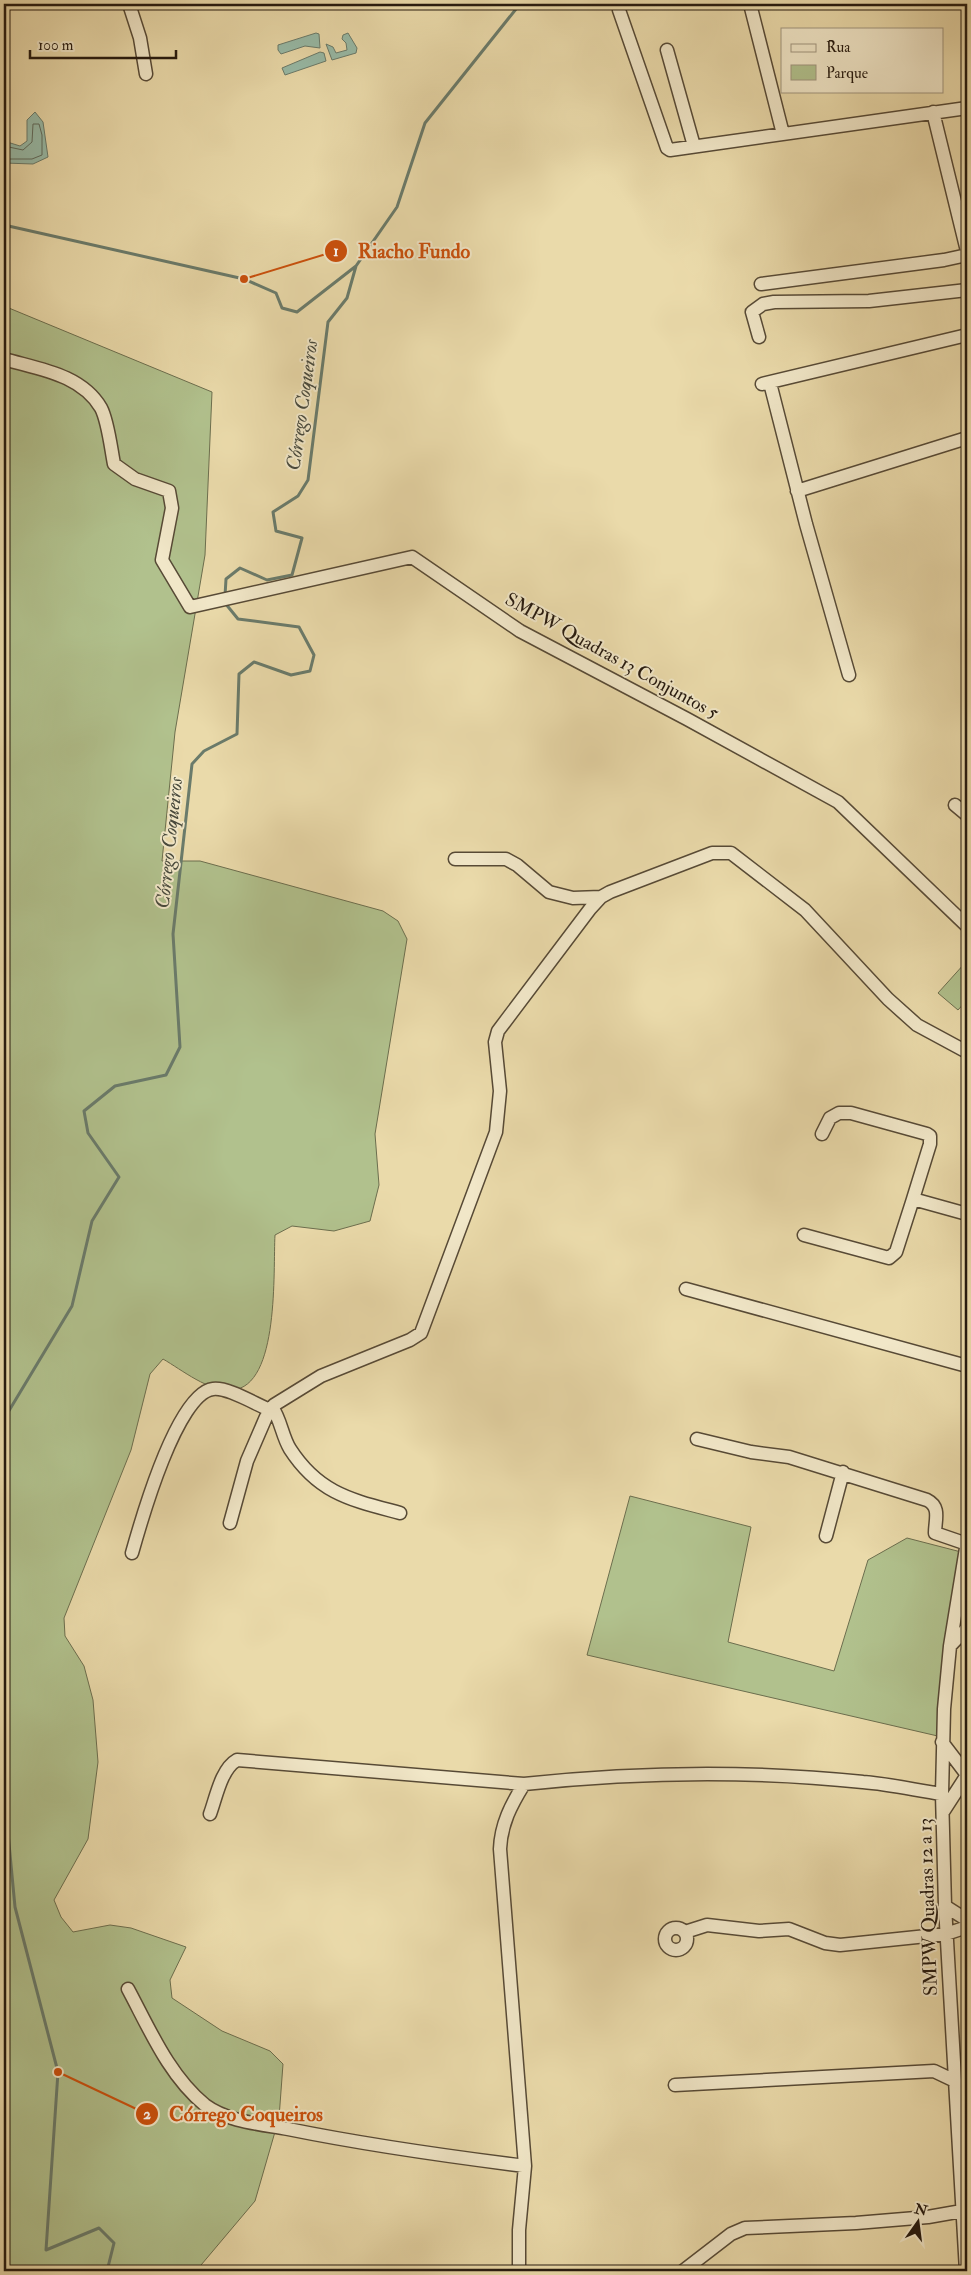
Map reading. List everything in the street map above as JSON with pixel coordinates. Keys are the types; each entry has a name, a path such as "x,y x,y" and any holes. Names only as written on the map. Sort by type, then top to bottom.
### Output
{"street":[{"path":"129,4 140,38 146,74"},
{"path":"750,4 783,134"},
{"path":"619,10 667,148 670,150 967,108"},
{"path":"667,50 694,146"},
{"path":"933,112 967,251"},
{"path":"761,284 944,260 967,255"},
{"path":"759,336 752,312 763,304 774,302 869,301 967,290"},
{"path":"848,675 798,491 766,383 967,335"},
{"name":"SMPW Quadras 13 Conjuntos 5","path":"4,359 58,374 82,385 102,408 114,464 135,479 169,491 172,508 162,560 190,607 412,557 520,632 687,719 838,802 967,926"},
{"path":"798,491 967,440"},
{"path":"956,805 967,816"},
{"path":"455,859 506,859 517,865 549,892 573,898 600,897 712,853 731,853 806,910 888,999 917,1026 967,1052"},
{"path":"230,1523 247,1461 271,1409 285,1396 321,1376 410,1340 421,1333 496,1132 500,1090 495,1042 498,1031 600,897"},
{"path":"804,1235 889,1258 896,1252 930,1144 930,1136 927,1134 845,1112 830,1118 822,1134"},
{"path":"913,1199 967,1214"},
{"path":"686,1289 964,1363"},
{"path":"132,1553 147,1499 169,1444 194,1401 207,1390 218,1389 271,1409 290,1450 319,1483 344,1496 400,1512"},
{"path":"697,1439 751,1452 789,1457 843,1472 931,1502 937,1512 935,1533 967,1543"},
{"path":"826,1536 843,1472"},
{"name":"SMPW Quadras 12 a 13","path":"966,2266 962,2211 964,2158 955,2080 946,1934 942,1742 950,1646 967,1543"},
{"path":"956,1602 967,1614"},
{"path":"950,1646 967,1628"},
{"path":"942,1742 967,1775 942,1812"},
{"path":"210,1814 230,1764 237,1760 524,1784 616,1775 760,1776 863,1782 942,1794"},
{"path":"519,2271 518,2238 524,2166 500,1849 502,1829 506,1816 524,1784"},
{"path":"945,1906 967,1920"},
{"path":"685,1932 707,1925 759,1931 789,1929 825,1943 840,1944 946,1934 967,1927"},
{"path":"128,1989 159,2047 181,2079 205,2104 215,2111 246,2121 338,2139 524,2166"},
{"path":"934,2071 954,2056"},
{"path":"675,2085 934,2071 955,2080"},
{"path":"684,2271 731,2234 745,2228 856,2223 928,2217 962,2211"}],"green space":[{"path":"4,306 212,392 205,555 175,732 162,861 200,861 383,911 398,921 407,939 375,1134 379,1185 370,1221 334,1231 292,1226 275,1235 271,1324 266,1349 259,1369 248,1384 232,1390 214,1388 163,1359 150,1374 131,1450 64,1618 65,1636 84,1666 93,1700 98,1762 88,1839 54,1900 61,1917 73,1932 110,1925 131,1928 186,1947 170,1980 172,1998 222,2031 270,2051 283,2064 279,2118 255,2201 196,2271 4,2271"},
{"path":"965,963 967,965 967,1000 958,1010 938,993"},
{"path":"630,1496 751,1527 728,1642 834,1671 868,1560 907,1538 965,1553 942,1737 587,1655"}],"water":[{"path":"316,33 319,34 320,48 305,46 281,54 278,50 278,45"},
{"path":"348,33 357,48 356,53 332,60 326,44 333,47 336,53 347,50 346,43 342,39 343,35"},
{"path":"320,52 324,53 326,61 285,75 282,68"},
{"path":"35,112 43,122 48,157 33,164 4,163 4,141 20,146 27,141 27,120"}],"waterway":[{"path":"4,225 244,279 276,293 282,308 297,312 356,266 397,207 425,123 520,4"},
{"name":"Córrego Coqueiros","path":"225,596 226,579 240,568 267,580 292,575 302,538 276,531 273,512 298,496 308,480 328,322 347,298 356,266"},
{"name":"Córrego Coqueiros","path":"4,1419 72,1306 92,1221 119,1177 88,1133 84,1111 115,1086 166,1075 180,1047 173,934 192,764 204,751 237,734 239,674 254,662 291,675 310,671 314,655 299,627 238,619 225,603"},
{"name":"Córrego Coqueiros","path":"4,1597 4,1613"},
{"name":"Córrego Coqueiros","path":"4,1791 15,1907 58,2072 46,2250 99,2228 114,2243 107,2271"}],"place":[{"name":"Riacho Fundo","path":"244,279"},
{"name":"Córrego Coqueiros","path":"58,2072"}]}
